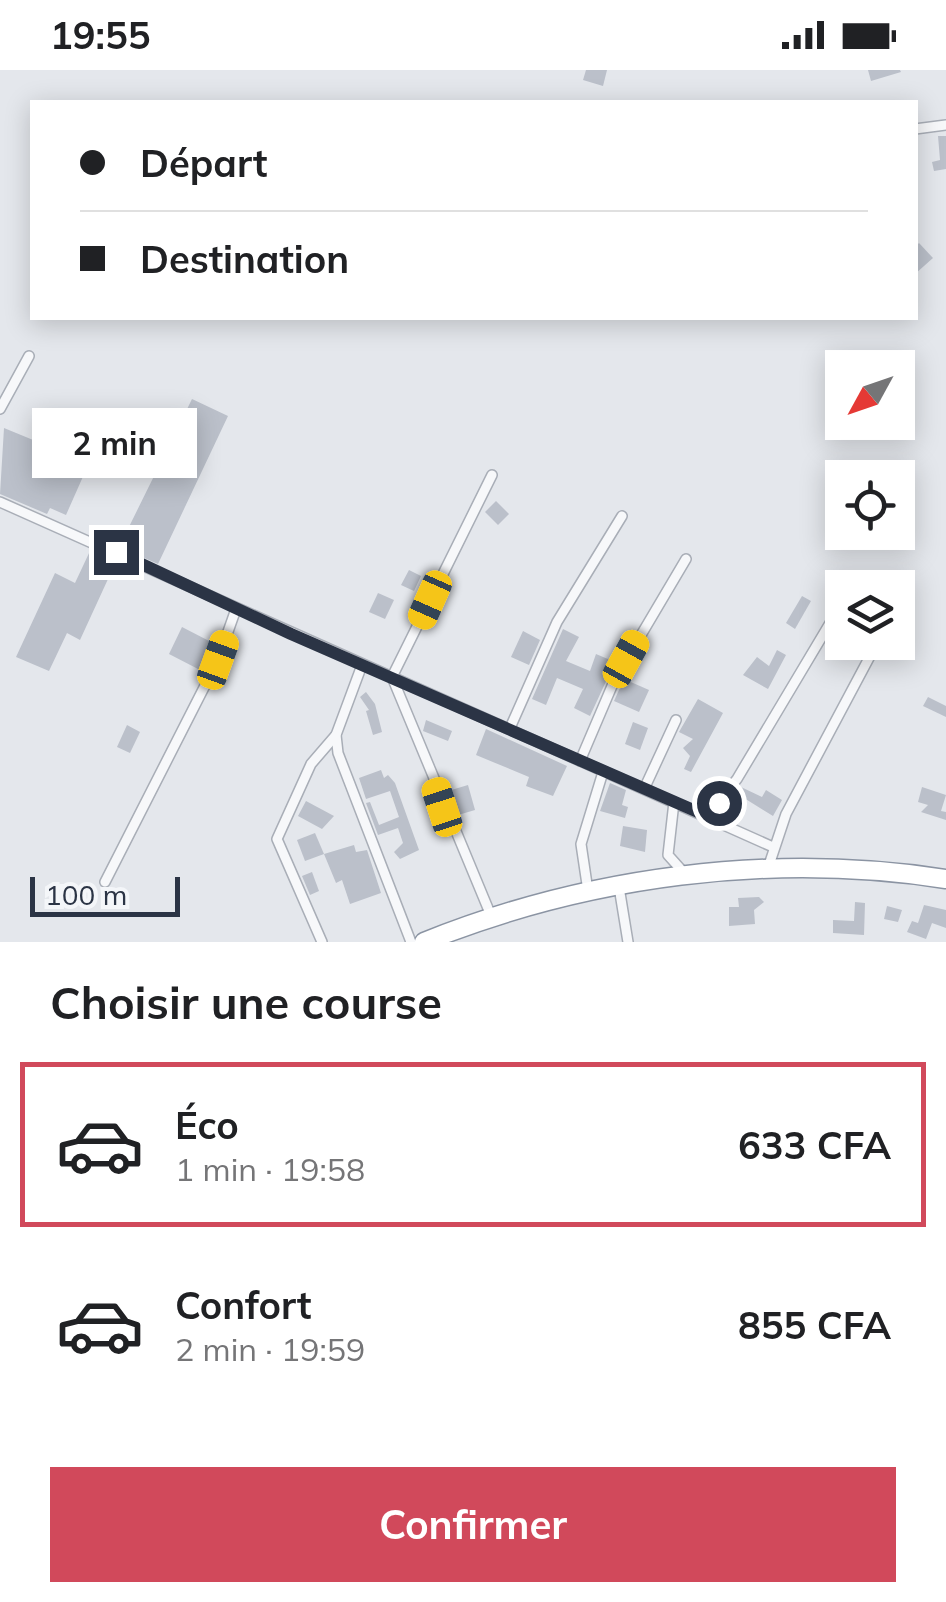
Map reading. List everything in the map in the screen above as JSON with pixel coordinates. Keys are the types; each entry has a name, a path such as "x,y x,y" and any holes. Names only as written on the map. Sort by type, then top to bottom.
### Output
{"highway":[{"path":"424,942 492,918 588,892 685,874 768,868 868,869 946,878"}],"street":[{"path":"918,129 946,125"},
{"path":"0,409 29,356"},
{"path":"392,677 492,475"},
{"path":"0,502 603,772 645,786 773,847"},
{"path":"510,728 557,622 622,516"},
{"path":"580,761 616,679 686,559"},
{"path":"105,882 218,660 236,609"},
{"path":"707,816 737,779 825,631"},
{"path":"768,868 773,847 867,660"},
{"path":"322,942 277,839 311,764 336,736 362,665"},
{"path":"392,677 417,728 442,807 492,918"},
{"path":"645,786 676,720"},
{"path":"336,736 342,766 411,942"},
{"path":"588,892 581,844 603,772"},
{"path":"674,802 668,854 685,874"},
{"path":"619,886 628,942"}],"building":[{"path":"586,70 607,70 603,86 583,80"},
{"path":"868,70 900,70 901,72 871,81"},
{"path":"938,136 946,136 946,169 934,171 932,162 940,160"},
{"path":"918,244 933,258 918,271"},
{"path":"192,399 228,416 158,564 115,545 119,537 123,539"},
{"path":"4,428 89,463 66,515 50,508 47,514 0,494"},
{"path":"496,501 509,514 498,525 485,512"},
{"path":"90,551 114,566 80,640 67,633 49,671 16,657 55,573 75,583"},
{"path":"409,570 421,576 414,591 401,585"},
{"path":"378,593 394,600 385,619 369,612"},
{"path":"802,596 811,601 795,629 786,623"},
{"path":"182,627 213,643 200,670 169,654"},
{"path":"563,629 579,637 566,661 590,671 596,654 615,662 590,716 574,708 583,689 557,678 546,705 532,699"},
{"path":"523,631 540,640 529,665 511,657"},
{"path":"777,650 786,655 768,689 743,675 757,657 769,666"},
{"path":"624,679 649,690 639,712 614,701"},
{"path":"366,692 375,704 382,732 373,735 366,711 369,710 360,697"},
{"path":"928,697 946,706 946,717 923,706"},
{"path":"698,699 723,713 691,772 684,769 690,756 683,748 693,739 679,732"},
{"path":"426,720 452,731 448,741 423,731"},
{"path":"633,722 648,728 640,750 625,744"},
{"path":"127,725 140,732 130,753 117,747"},
{"path":"486,729 567,766 553,796 526,786 529,777 476,755"},
{"path":"381,770 384,778 388,775 395,783 419,850 400,859 394,852 403,843 398,828 378,835 366,803 370,802 379,825 399,817 390,791 366,799 359,778"},
{"path":"610,783 626,790 622,805 628,807 625,818 600,811"},
{"path":"468,785 475,810 458,815 448,791"},
{"path":"741,787 762,797 766,790 782,800 773,816 736,793"},
{"path":"922,787 946,795 941,811 946,812 946,820 921,812 928,805 918,802"},
{"path":"306,801 334,816 322,829 298,816"},
{"path":"623,826 647,830 645,852 620,846"},
{"path":"315,833 324,854 305,861 297,840"},
{"path":"354,845 356,852 367,850 381,893 350,904 342,880 336,883 324,854"},
{"path":"312,872 319,891 310,895 302,876"},
{"path":"759,897 764,902 754,910 755,924 729,926 729,907 739,907 738,898"},
{"path":"855,902 865,903 864,935 833,933 833,920 854,921"},
{"path":"924,905 946,910 946,928 932,923 926,939 907,932 912,921 918,923"},
{"path":"887,906 902,910 898,922 884,919"}],"route":[{"path":"116,552 291,634 707,816 719,803"}]}
